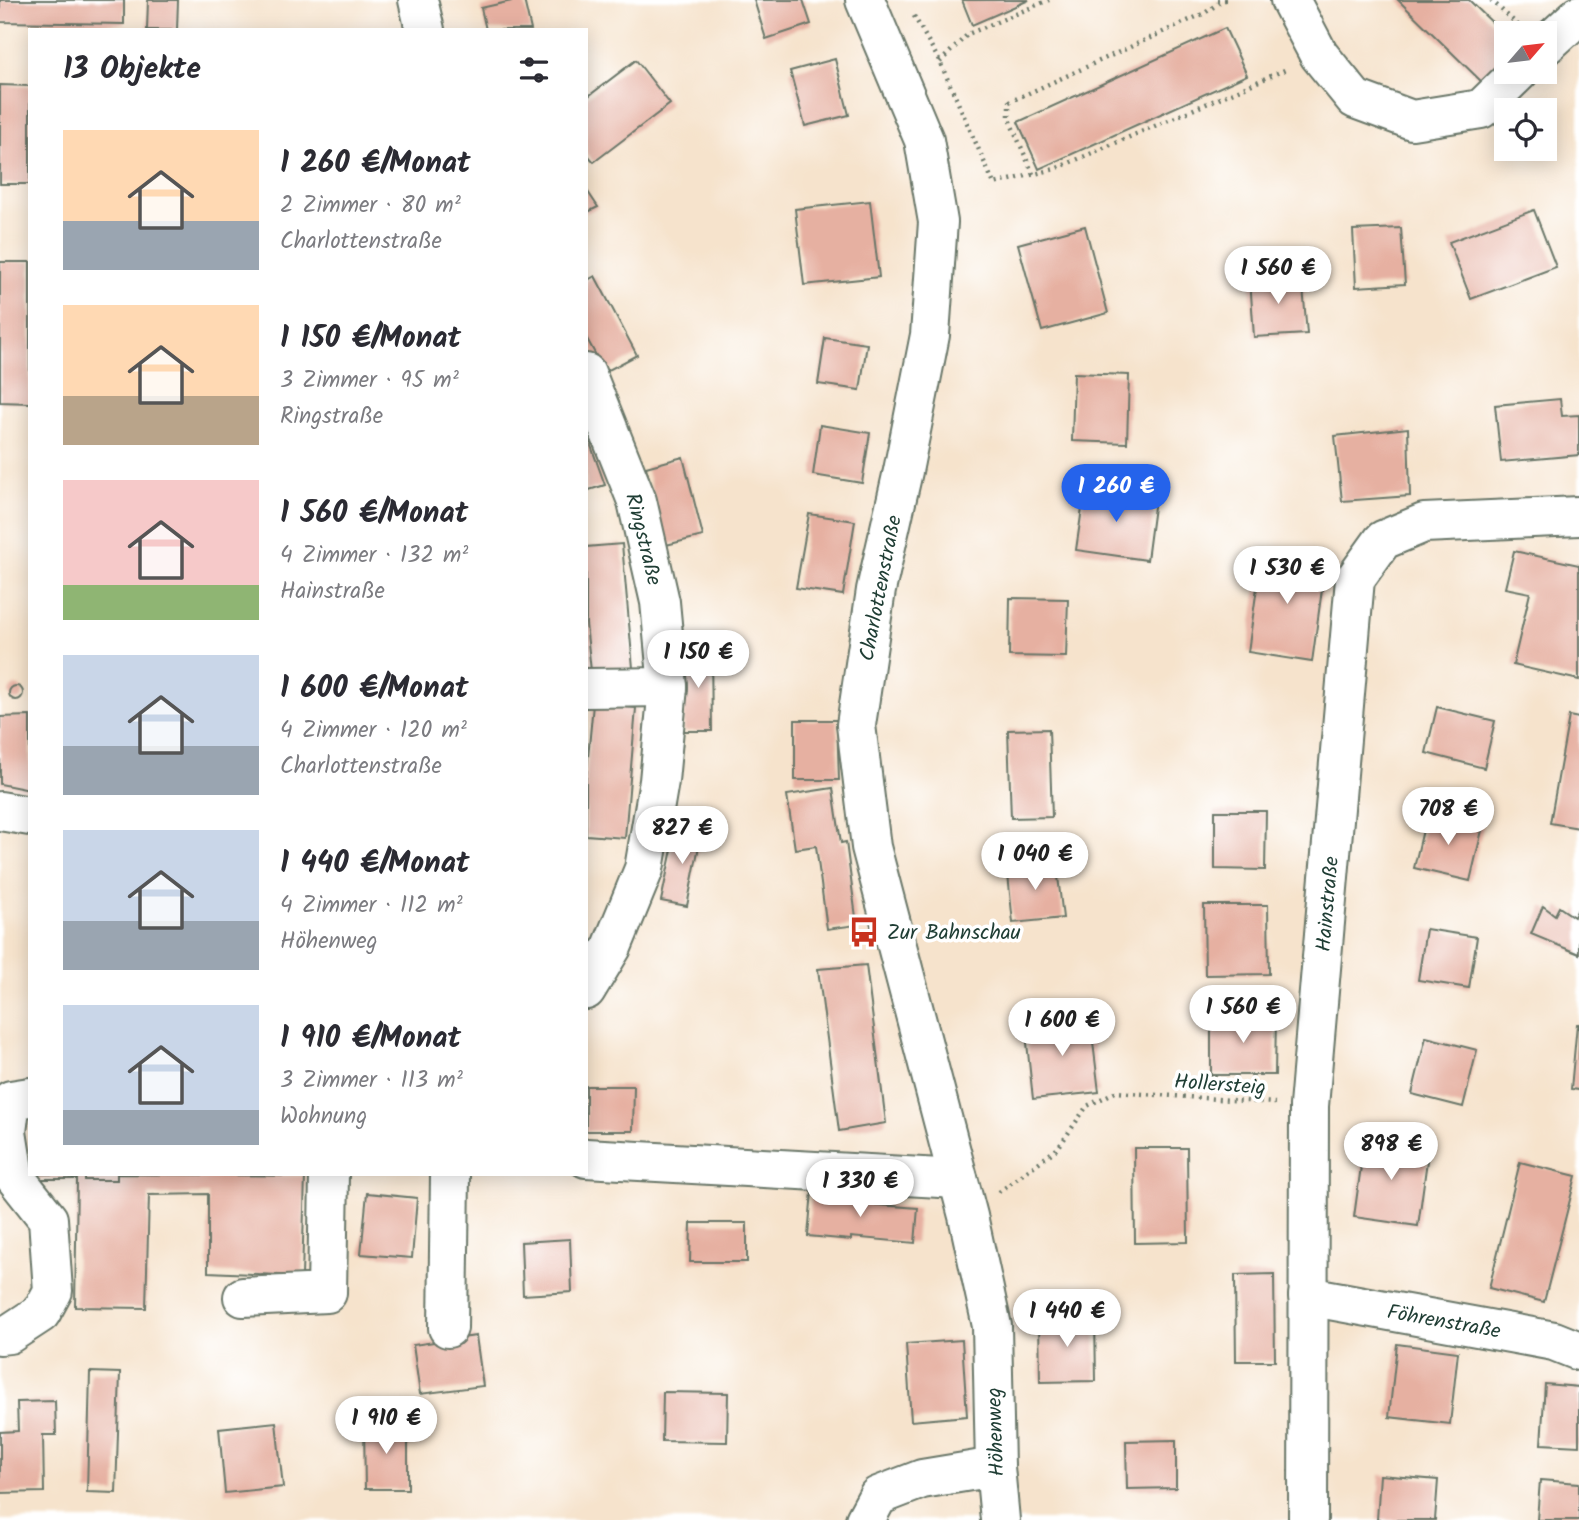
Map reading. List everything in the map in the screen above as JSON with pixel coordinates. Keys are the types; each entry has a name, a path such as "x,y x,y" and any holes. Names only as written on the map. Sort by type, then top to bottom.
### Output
{"street":[{"path":"418,0 425,28"},
{"name":"Charlottenstraße","path":"865,0 924,140 938,222 930,335 876,590 856,725 871,846 958,1179"},
{"path":"1290,0 1319,55 1355,99 1412,120 1481,109 1506,84"},
{"path":"1558,34 1579,15"},
{"name":"Ringstraße","path":"588,378 637,501 660,602 668,687 659,781 645,869 612,947 588,987"},
{"name":"Hainstraße","path":"1308,1520 1309,1106 1355,579 1382,540 1423,523 1579,516"},
{"path":"588,688 668,687"},
{"path":"0,811 28,816"},
{"path":"0,1335 9,1334 41,1313 53,1291 48,1219 14,1176 7,1132 14,1098"},
{"path":"588,1158 958,1179"},
{"path":"243,1297 327,1293 329,1176"},
{"path":"448,1328 450,1176"},
{"name":"Höhenweg","path":"958,1179 992,1326 995,1467 1000,1520"},
{"name":"Föhrenstraße","path":"1308,1296 1554,1341 1579,1351"},
{"path":"865,1520 878,1496 922,1479 995,1467"}],"path":[{"path":"940,62 968,34 1049,0"},
{"path":"1033,174 1009,119 1009,102 1205,13 1219,1 1230,0"},
{"path":"1491,0 1514,21"},
{"path":"910,10 940,62 994,184 1055,169 1319,55"},
{"name":"Hollersteig","path":"968,1216 1058,1148 1087,1105 1115,1092 1309,1106"}],"building":[{"path":"0,0 124,0 124,24 0,22"},
{"path":"148,0 178,0 177,28 147,28"},
{"path":"524,0 531,28 486,28 481,8"},
{"path":"754,0 803,0 811,24 766,39"},
{"path":"962,0 1029,0 972,25"},
{"path":"1398,0 1469,0 1494,24 1494,80 1487,87"},
{"path":"1225,28 1247,75 1039,169 1018,122"},
{"path":"835,59 849,115 805,126 790,71"},
{"path":"636,60 670,104 594,162 588,155 588,96"},
{"path":"0,85 28,86 28,184 0,184"},
{"path":"588,192 598,207 588,212"},
{"path":"870,201 879,277 804,285 795,209"},
{"path":"1534,210 1556,267 1471,299 1449,242"},
{"path":"1085,226 1108,313 1042,331 1018,244"},
{"path":"1401,228 1405,284 1356,287 1353,230"},
{"path":"0,262 28,262 28,403 0,402"},
{"path":"1302,275 1307,334 1254,337 1250,279"},
{"path":"595,276 637,355 605,372 588,341 588,280"},
{"path":"825,338 867,344 860,390 818,384"},
{"path":"1074,373 1129,375 1127,443 1072,441"},
{"path":"1560,399 1562,416 1579,415 1579,455 1501,462 1495,405"},
{"path":"820,425 870,433 862,483 813,475"},
{"path":"1408,428 1410,496 1342,501 1335,436"},
{"path":"588,438 605,485 588,490"},
{"path":"683,457 703,536 666,545 646,467"},
{"path":"1085,488 1155,499 1147,560 1076,550"},
{"path":"809,514 855,521 843,595 796,588"},
{"path":"622,544 633,668 591,671 588,643 588,547"},
{"path":"1262,551 1326,560 1312,662 1248,652"},
{"path":"1514,551 1579,565 1579,680 1513,665 1530,593 1505,588"},
{"path":"1010,598 1068,599 1066,657 1009,656"},
{"path":"683,649 711,649 712,731 684,731"},
{"path":"16,686 21,688 21,698 16,700 11,698 9,693 11,688"},
{"path":"593,704 636,708 625,838 588,835 588,758"},
{"path":"1437,707 1495,721 1484,768 1426,753"},
{"path":"28,716 28,790 0,784 0,717"},
{"path":"1569,716 1579,718 1579,828 1550,823"},
{"path":"795,720 837,720 839,780 795,780"},
{"path":"1049,729 1052,817 1011,818 1008,730"},
{"path":"833,788 841,843 846,842 857,925 827,929 816,846 795,849 787,795"},
{"path":"1215,811 1266,811 1265,870 1215,869"},
{"path":"1427,813 1483,826 1470,881 1414,868"},
{"path":"677,826 702,831 687,906 661,901"},
{"path":"1056,860 1063,918 1013,923 1007,865"},
{"path":"1204,905 1268,905 1269,974 1205,975"},
{"path":"1543,906 1555,915 1559,907 1574,917 1579,907 1579,954 1531,934"},
{"path":"1426,929 1477,937 1469,988 1418,980"},
{"path":"866,965 886,1123 839,1131 818,969"},
{"path":"1211,1015 1276,1016 1275,1075 1211,1075"},
{"path":"1090,1017 1099,1092 1033,1099 1025,1024"},
{"path":"1579,1024 1579,1090 1571,1089"},
{"path":"1426,1037 1477,1050 1463,1107 1412,1094"},
{"path":"588,1086 634,1086 633,1131 588,1131"},
{"path":"1365,1137 1429,1146 1418,1226 1354,1217"},
{"path":"1134,1148 1187,1148 1188,1242 1135,1243"},
{"path":"1520,1162 1576,1176 1544,1302 1489,1288"},
{"path":"30,1176 85,1176 85,1180 117,1180 117,1176 305,1176 302,1276 208,1272 208,1194 149,1195 146,1308 75,1307 77,1179 30,1179"},
{"path":"812,1191 855,1195 854,1203 918,1208 915,1243 808,1236"},
{"path":"367,1193 417,1198 412,1258 361,1254"},
{"path":"691,1223 747,1223 747,1262 690,1262"},
{"path":"570,1239 572,1292 523,1295 521,1242"},
{"path":"1274,1274 1275,1361 1236,1361 1235,1275"},
{"path":"1039,1317 1095,1317 1096,1381 1040,1382"},
{"path":"476,1336 483,1386 420,1394 413,1345"},
{"path":"962,1340 967,1416 911,1421 906,1344"},
{"path":"1397,1344 1458,1352 1450,1424 1389,1417"},
{"path":"90,1372 120,1373 116,1493 87,1492"},
{"path":"1545,1384 1579,1387 1579,1446 1541,1444"},
{"path":"663,1392 728,1393 727,1442 662,1441"},
{"path":"55,1401 56,1435 43,1435 44,1492 0,1493 0,1432 18,1431 17,1402"},
{"path":"276,1422 283,1487 225,1493 219,1428"},
{"path":"408,1423 408,1489 365,1489 364,1424"},
{"path":"1176,1440 1176,1488 1127,1489 1126,1441"},
{"path":"1380,1475 1438,1480 1435,1520 1377,1520"},
{"path":"1540,1480 1579,1483 1579,1520 1537,1520"}],"place":[{"name":"Zur Bahnschau","path":"864,932"}]}
